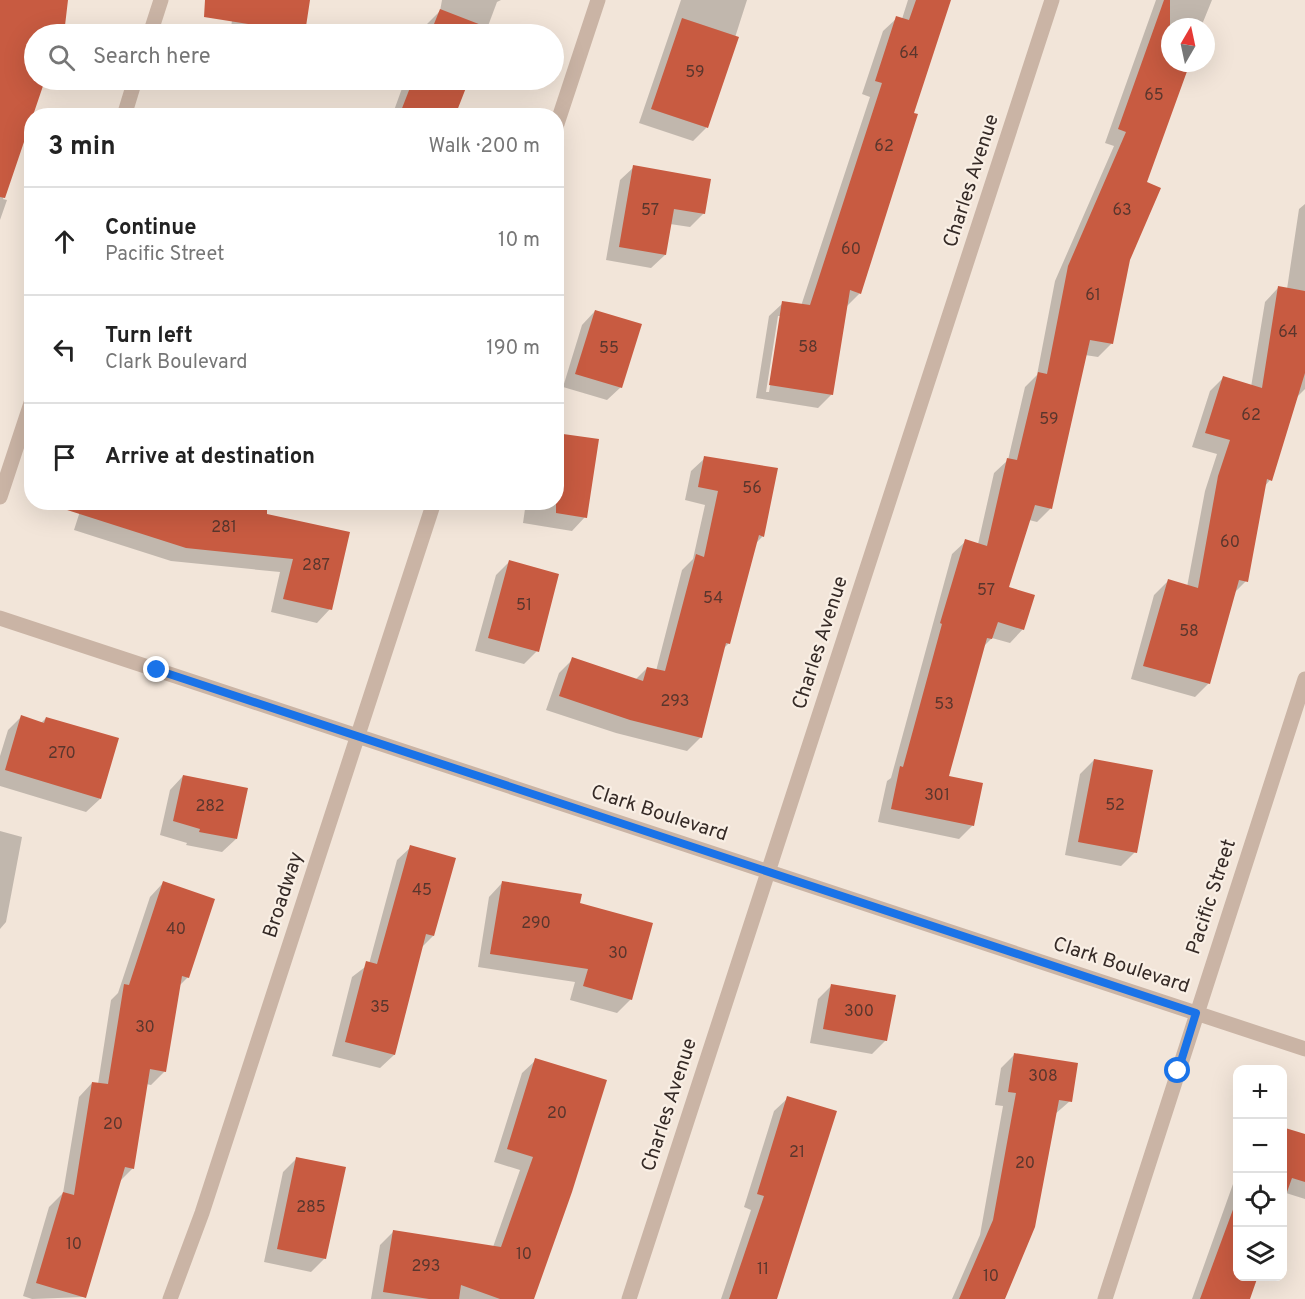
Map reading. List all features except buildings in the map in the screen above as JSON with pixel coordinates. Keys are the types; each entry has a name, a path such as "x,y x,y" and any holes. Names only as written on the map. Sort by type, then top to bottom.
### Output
{"street":[{"path":"153,24 161,0"},
{"path":"562,108 598,0"},
{"name":"Charles Avenue","path":"629,1299 1052,0"},
{"path":"126,108 132,90"},
{"path":"0,496 24,424"},
{"name":"Broadway","path":"170,1299 202,1213 431,510"},
{"name":"Clark Boulevard","path":"0,618 1305,1049"},
{"name":"Pacific Street","path":"1105,1299 1305,679"}],"route":[{"path":"157,670 1196,1013 1178,1071"}]}
